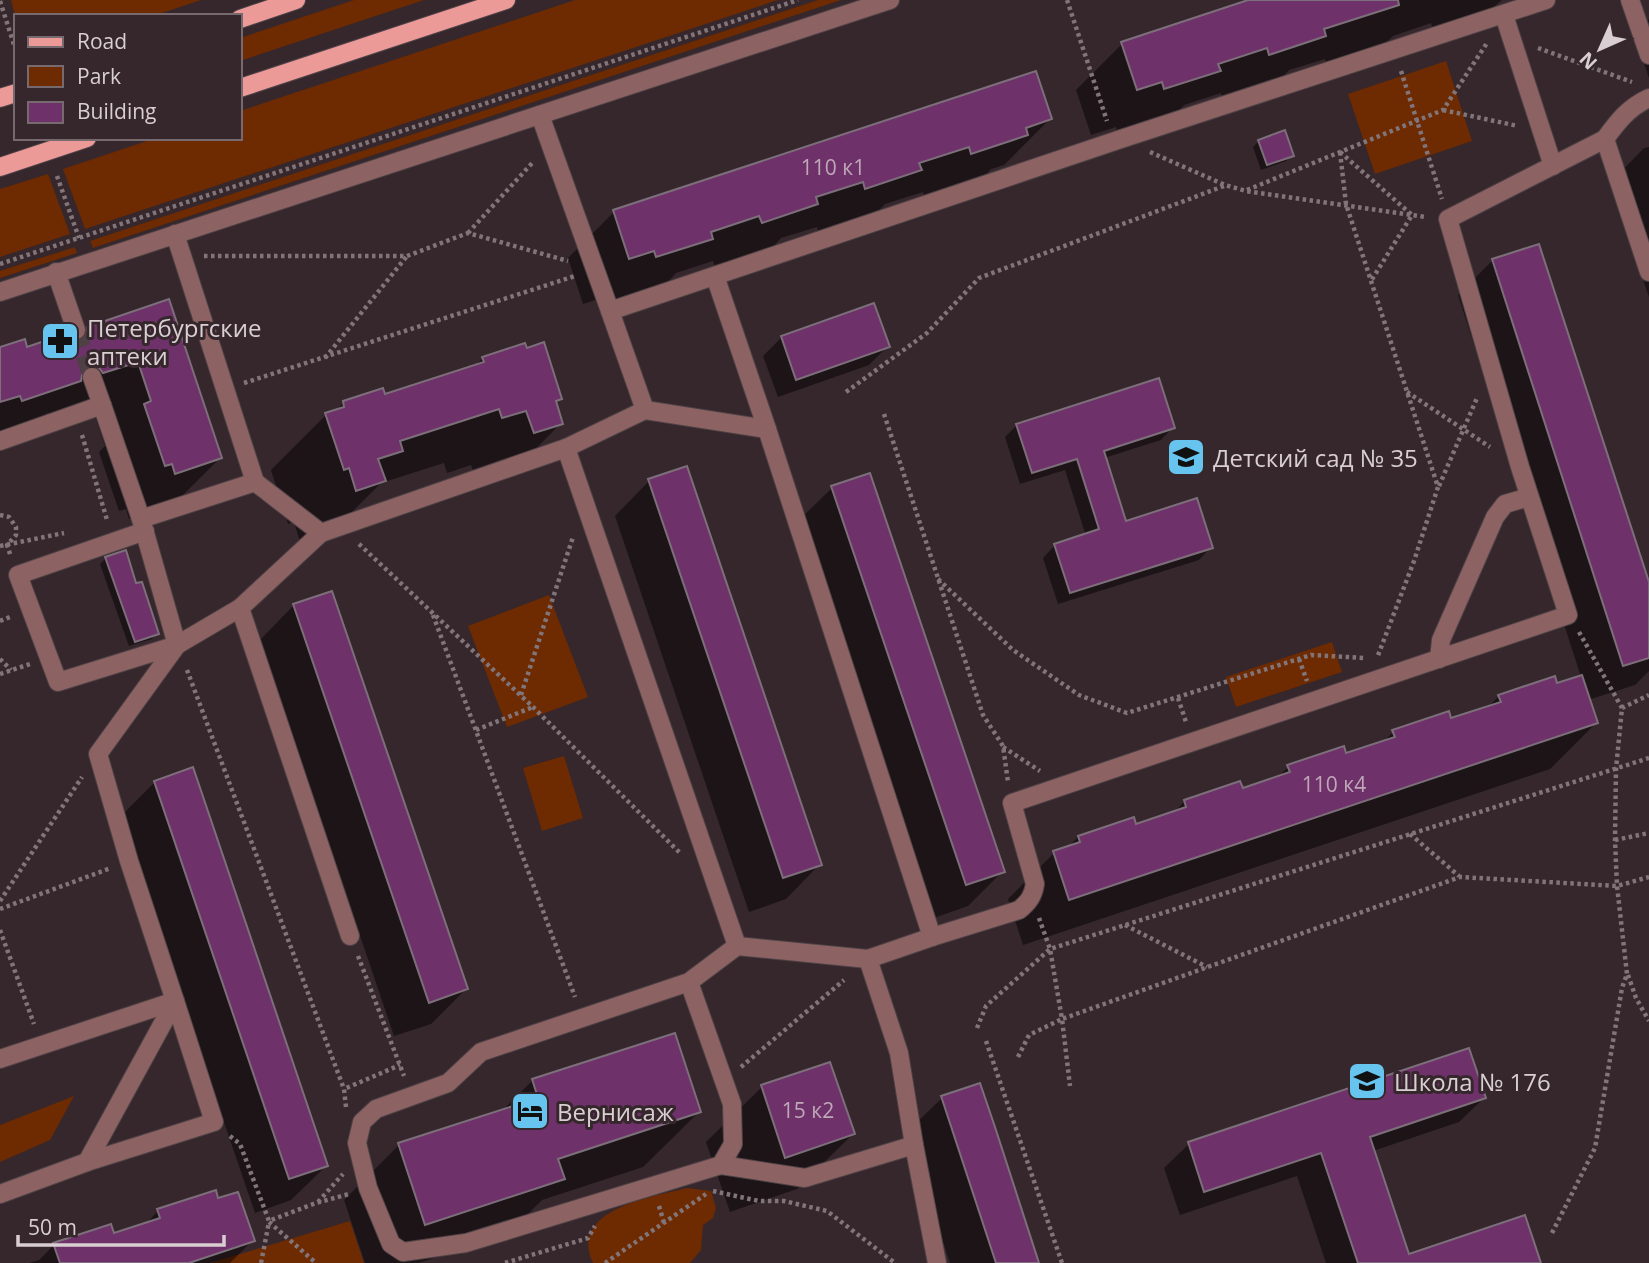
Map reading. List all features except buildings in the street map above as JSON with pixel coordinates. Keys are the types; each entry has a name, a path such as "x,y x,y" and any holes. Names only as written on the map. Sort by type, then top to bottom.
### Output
{"main road":[{"path":"242,18 296,0"},
{"path":"242,87 506,0"},
{"path":"0,167 81,140"}],"street":[{"path":"0,292 890,0"},
{"path":"610,311 1117,140 1546,0"},
{"path":"1630,0 1649,55"},
{"path":"1504,15 1553,166"},
{"path":"914,1145 805,1178 721,1165 466,1243 404,1252 391,1244 368,1188 357,1143 362,1122 376,1109 447,1083 481,1052 689,982 737,946 868,960 1019,910 1028,903 1035,884 1012,803 1568,615 1529,497 1448,219 1605,139 1635,104 1649,98"},
{"path":"540,115 645,410"},
{"path":"1605,139 1649,272"},
{"path":"175,234 255,482 321,533"},
{"path":"56,272 76,330"},
{"path":"715,276 932,937"},
{"path":"92,377 143,525 177,645"},
{"path":"0,441 102,405"},
{"path":"255,482 143,525 114,542 18,575 58,682 177,645 240,608 321,533 566,448 645,410 767,429"},
{"path":"566,448 737,946"},
{"path":"1439,659 1441,640 1495,517 1505,504 1529,497"},
{"path":"240,608 350,936"},
{"path":"0,1194 87,1162 214,1122 129,861 98,754 177,645"},
{"path":"868,960 900,1053 914,1145 937,1263"},
{"path":"689,982 732,1104 733,1144 721,1165"},
{"path":"0,1059 175,1001"},
{"path":"87,1162 175,1001"}],"path":[{"path":"0,264 798,0"},
{"path":"1067,0 1117,140 1225,185 1246,191 1448,219 1395,50"},
{"path":"0,1 14,45"},
{"path":"1443,110 1504,15"},
{"path":"1511,38 1636,83"},
{"path":"1246,191 1443,110 1542,131"},
{"path":"204,256 407,256 468,233 551,143"},
{"path":"1340,152 1346,204 1438,487"},
{"path":"1340,152 1412,215"},
{"path":"57,176 84,251"},
{"path":"846,392 927,333 979,278 1225,185"},
{"path":"1371,282 1412,215"},
{"path":"468,233 596,270"},
{"path":"325,358 407,256"},
{"path":"225,389 596,270"},
{"path":"1406,391 1520,467"},
{"path":"76,414 114,542"},
{"path":"884,414 983,715 1003,746 1062,786"},
{"path":"1374,682 1372,673 1414,561 1438,487 1462,429"},
{"path":"521,695 584,502"},
{"path":"0,515 9,517 16,527 16,535 7,545"},
{"path":"340,526 521,695 686,860"},
{"path":"0,542 7,545 18,575"},
{"path":"938,579 1013,650 1079,695 1127,713 1311,655 1377,659"},
{"path":"432,612 582,1018"},
{"path":"1568,615 1622,708 1616,769 1617,886 1628,974 1636,998 1649,1021"},
{"path":"177,645 344,1088"},
{"path":"0,659 11,670"},
{"path":"0,674 48,659"},
{"path":"1622,708 1649,695"},
{"path":"476,730 533,707"},
{"path":"1003,746 1012,803"},
{"path":"0,901 98,754"},
{"path":"977,1028 986,1006 1049,949 1649,758"},
{"path":"1615,840 1649,833"},
{"path":"1410,834 1460,877"},
{"path":"0,909 129,861"},
{"path":"1018,1056 1029,1035 1062,1019 1460,877 1617,886 1649,877"},
{"path":"1028,903 1038,913 1049,949 1062,1019 1070,1086"},
{"path":"1125,925 1207,967"},
{"path":"0,930 41,1045"},
{"path":"350,936 412,1096"},
{"path":"724,1081 868,960"},
{"path":"1552,1233 1595,1148 1622,988 1628,974"},
{"path":"986,1041 1062,1263"},
{"path":"214,1122 240,1144 269,1222 316,1263"},
{"path":"316,1203 348,1169"},
{"path":"269,1222 316,1203 368,1188"},
{"path":"699,1190 759,1201 784,1201 827,1211 895,1263"},
{"path":"605,1263 711,1191"},
{"path":"505,1263 589,1238 602,1217"},
{"path":"261,1263 269,1222"}],"green space":[{"path":"11,0 201,0 159,14 15,14"},
{"path":"354,0 424,0 242,60 242,37"},
{"path":"575,0 778,0 85,229 63,169 150,140 242,140 242,110"},
{"path":"818,0 841,0 93,248 90,241"},
{"path":"1446,61 1472,141 1375,174 1348,94"},
{"path":"48,174 70,234 0,257 0,189"},
{"path":"75,247 77,253 0,278 0,271"},
{"path":"549,595 588,697 507,727 468,626"},
{"path":"1332,642 1342,672 1236,707 1226,677"},
{"path":"564,756 583,818 542,831 523,768"},
{"path":"74,1096 50,1140 0,1162 0,1125"},
{"path":"687,1188 711,1191 716,1208 713,1218 703,1225 701,1250 690,1263 593,1263 588,1245 592,1230 603,1218 635,1201"},
{"path":"350,1221 364,1263 210,1263"}],"tunnel":[{"path":"76,330 92,377"}],"place":[{"name":"Петербургские аптеки","path":"60,341"},
{"name":"Детский сад № 35","path":"1186,457"},
{"name":"Школа № 176","path":"1367,1081"},
{"name":"Вернисаж","path":"530,1111"}]}
